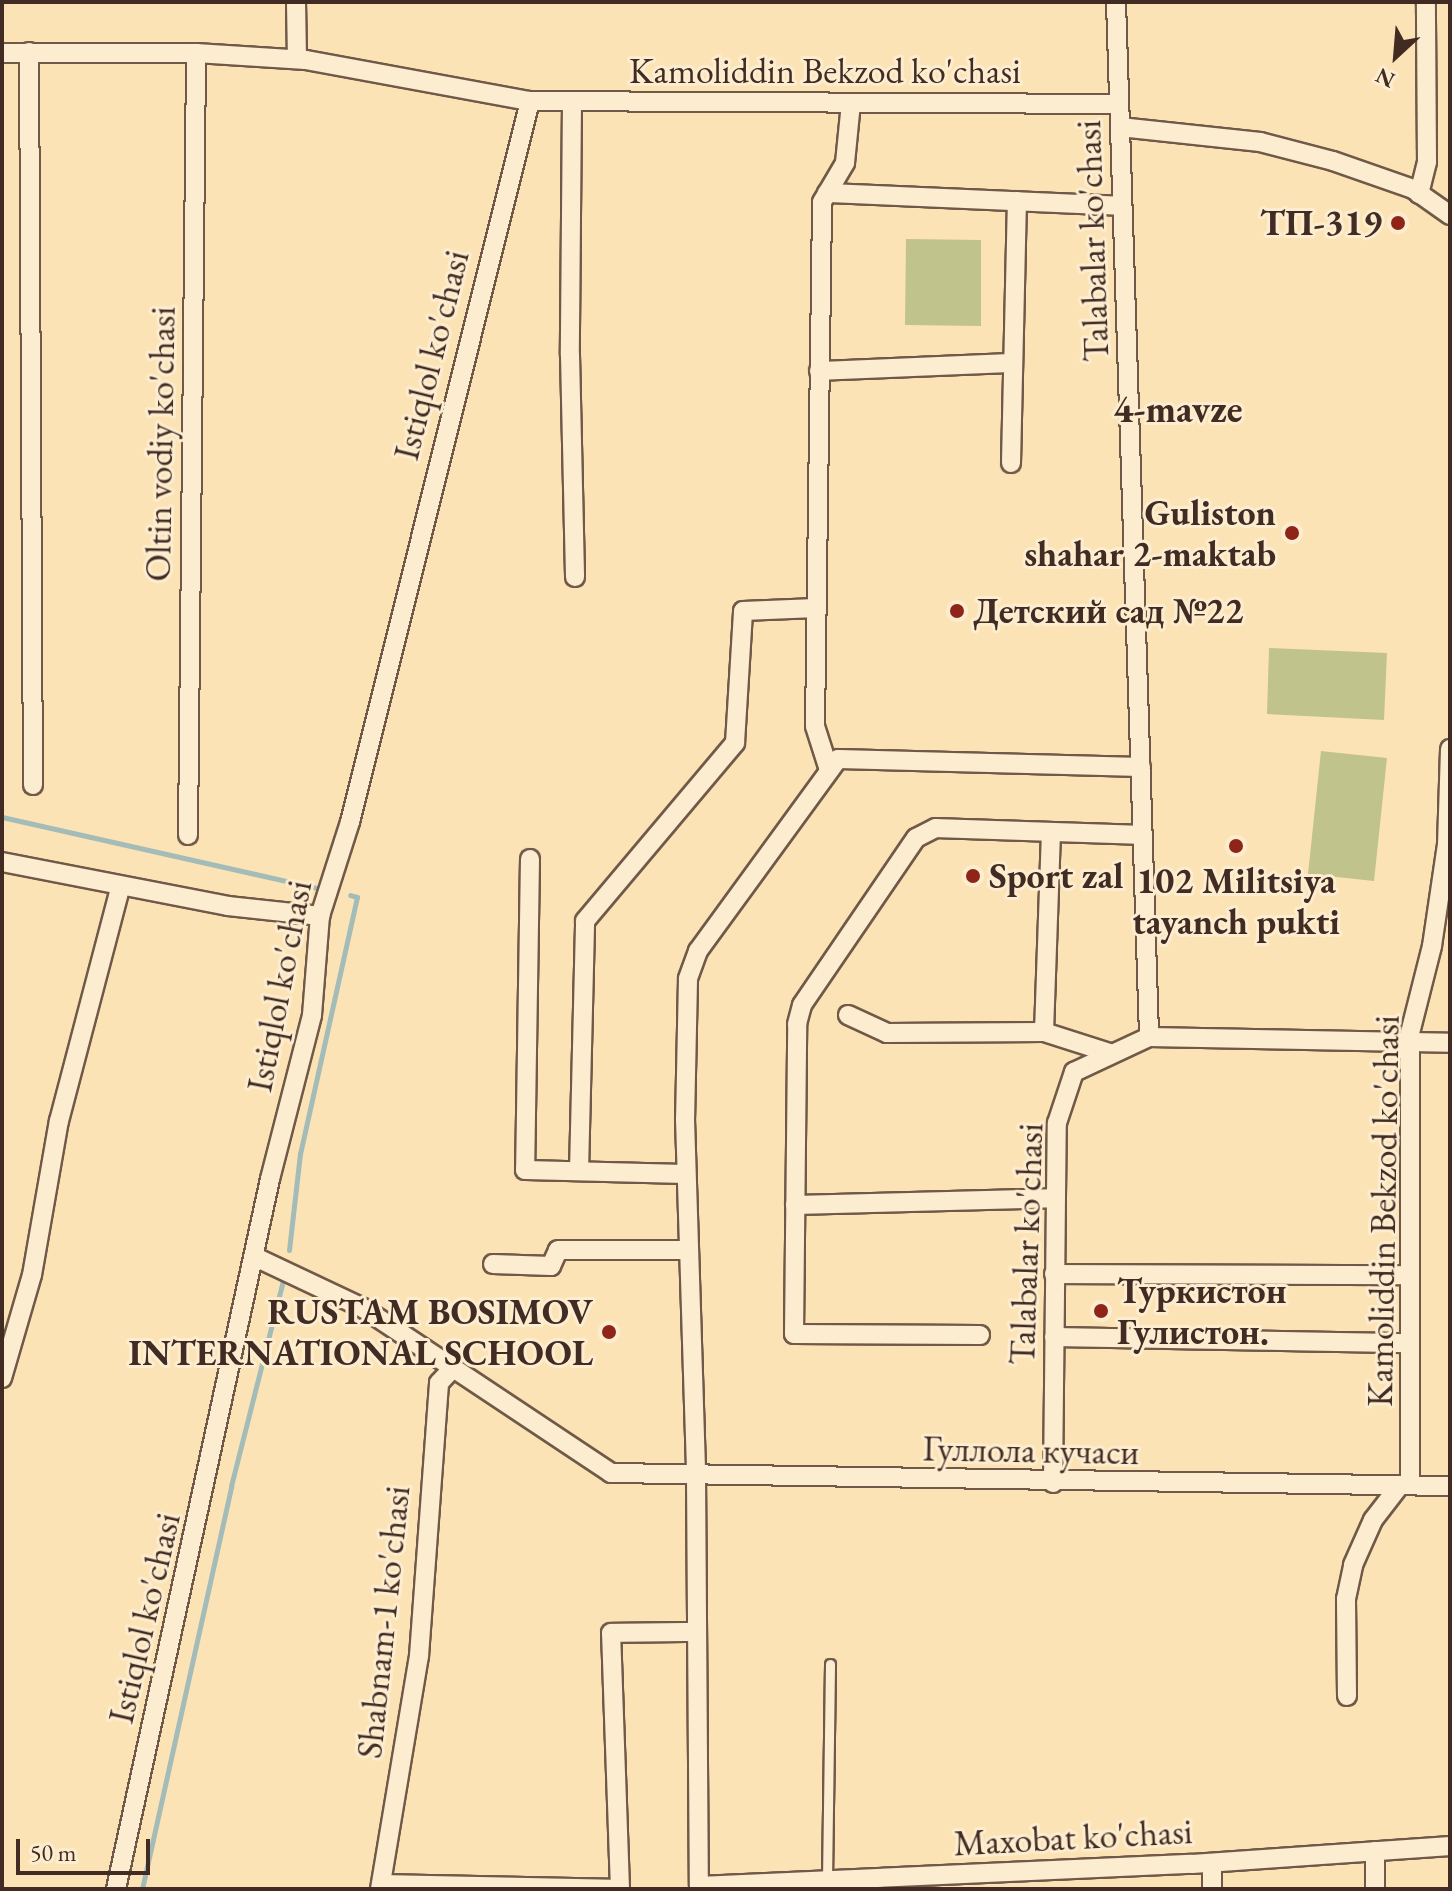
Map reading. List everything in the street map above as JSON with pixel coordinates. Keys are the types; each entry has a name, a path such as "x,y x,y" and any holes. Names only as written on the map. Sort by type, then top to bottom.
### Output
{"street":[{"path":"296,2 297,59"},
{"name":"Talabalar ko'chasi","path":"1053,1483 1057,1123 1074,1072 1149,1037 1116,2"},
{"path":"1419,194 1427,162 1426,2"},
{"path":"29,52 33,785"},
{"name":"Kamoliddin Bekzod ko'chasi","path":"2,53 196,53 297,59 530,101 1119,104"},
{"name":"Oltin vodiy ko'chasi","path":"188,835 196,53"},
{"name":"Istiqlol ko'chasi","path":"116,1889 255,1257 312,1015 320,916 350,822 530,101"},
{"path":"572,102 570,355 575,577"},
{"path":"829,770 815,726 822,202 845,163 851,103"},
{"path":"1120,127 1260,142 1333,161 1419,194 1450,215"},
{"path":"827,193 1122,206"},
{"path":"1011,463 1017,201"},
{"path":"819,371 1013,363"},
{"path":"579,1171 585,921 735,743 743,611 816,608"},
{"name":"Kamoliddin Bekzod ko'chasi","path":"1405,1485 1410,1343 1410,1043 1447,845 1450,749"},
{"path":"620,1889 611,1633 697,1632 696,1475 686,1174 688,979 698,951 838,759 1141,767"},
{"path":"980,1335 794,1334 797,1024 802,1005 916,838 936,828 1143,835"},
{"path":"1044,1032 1051,832"},
{"path":"530,859 525,1170 686,1174"},
{"path":"2,862 120,888 320,916"},
{"path":"2,1378 32,1275 59,1121 120,888"},
{"path":"848,1015 887,1033 1044,1032 1110,1053"},
{"path":"1149,1037 1450,1043"},
{"path":"795,1205 1054,1198"},
{"path":"493,1264 551,1266 558,1250 689,1250"},
{"path":"255,1257 363,1308 454,1367"},
{"path":"1054,1274 1410,1275"},
{"path":"1054,1337 1410,1343"},
{"name":"Гуллола кучаси","path":"454,1367 611,1473 1053,1483 1450,1486"},
{"name":"Shabnam-1 ko'chasi","path":"381,1887 419,1656 439,1383 454,1367"},
{"path":"1347,1696 1346,1599 1353,1565 1373,1520 1405,1485"},
{"name":"Maxobat ko'chasi","path":"697,1632 699,1886 1212,1863 1450,1846"},
{"path":"1375,1851 1375,1889"},
{"path":"1212,1863 1212,1889"},
{"path":"381,1887 611,1889"}],"lane":[{"path":"827,1880 830,1664"}],"green space":[{"path":"906,239 981,240 981,326 905,325"},
{"path":"1269,648 1387,653 1384,720 1267,714"},
{"path":"1321,751 1387,758 1374,881 1308,874"}],"waterway":[{"path":"2,817 321,889"},
{"path":"289,1250 300,1154 357,897 350,895"},
{"path":"142,1889 231,1486 283,1280"}],"place":[{"name":"ТП-319","path":"1398,223"},
{"name":"Guliston shahar 2-maktab","path":"1292,533"},
{"name":"Детский сад №22","path":"957,611"},
{"name":"102 Militsiya tayanch pukti","path":"1236,846"},
{"name":"Sport zal","path":"973,876"},
{"name":"Туркистон Гулистон.","path":"1101,1311"},
{"name":"RUSTAM BOSIMOV INTERNATIONAL SCHOOL","path":"609,1332"}],"district":[{"name":"4-mavze","path":"1178,409"}]}
